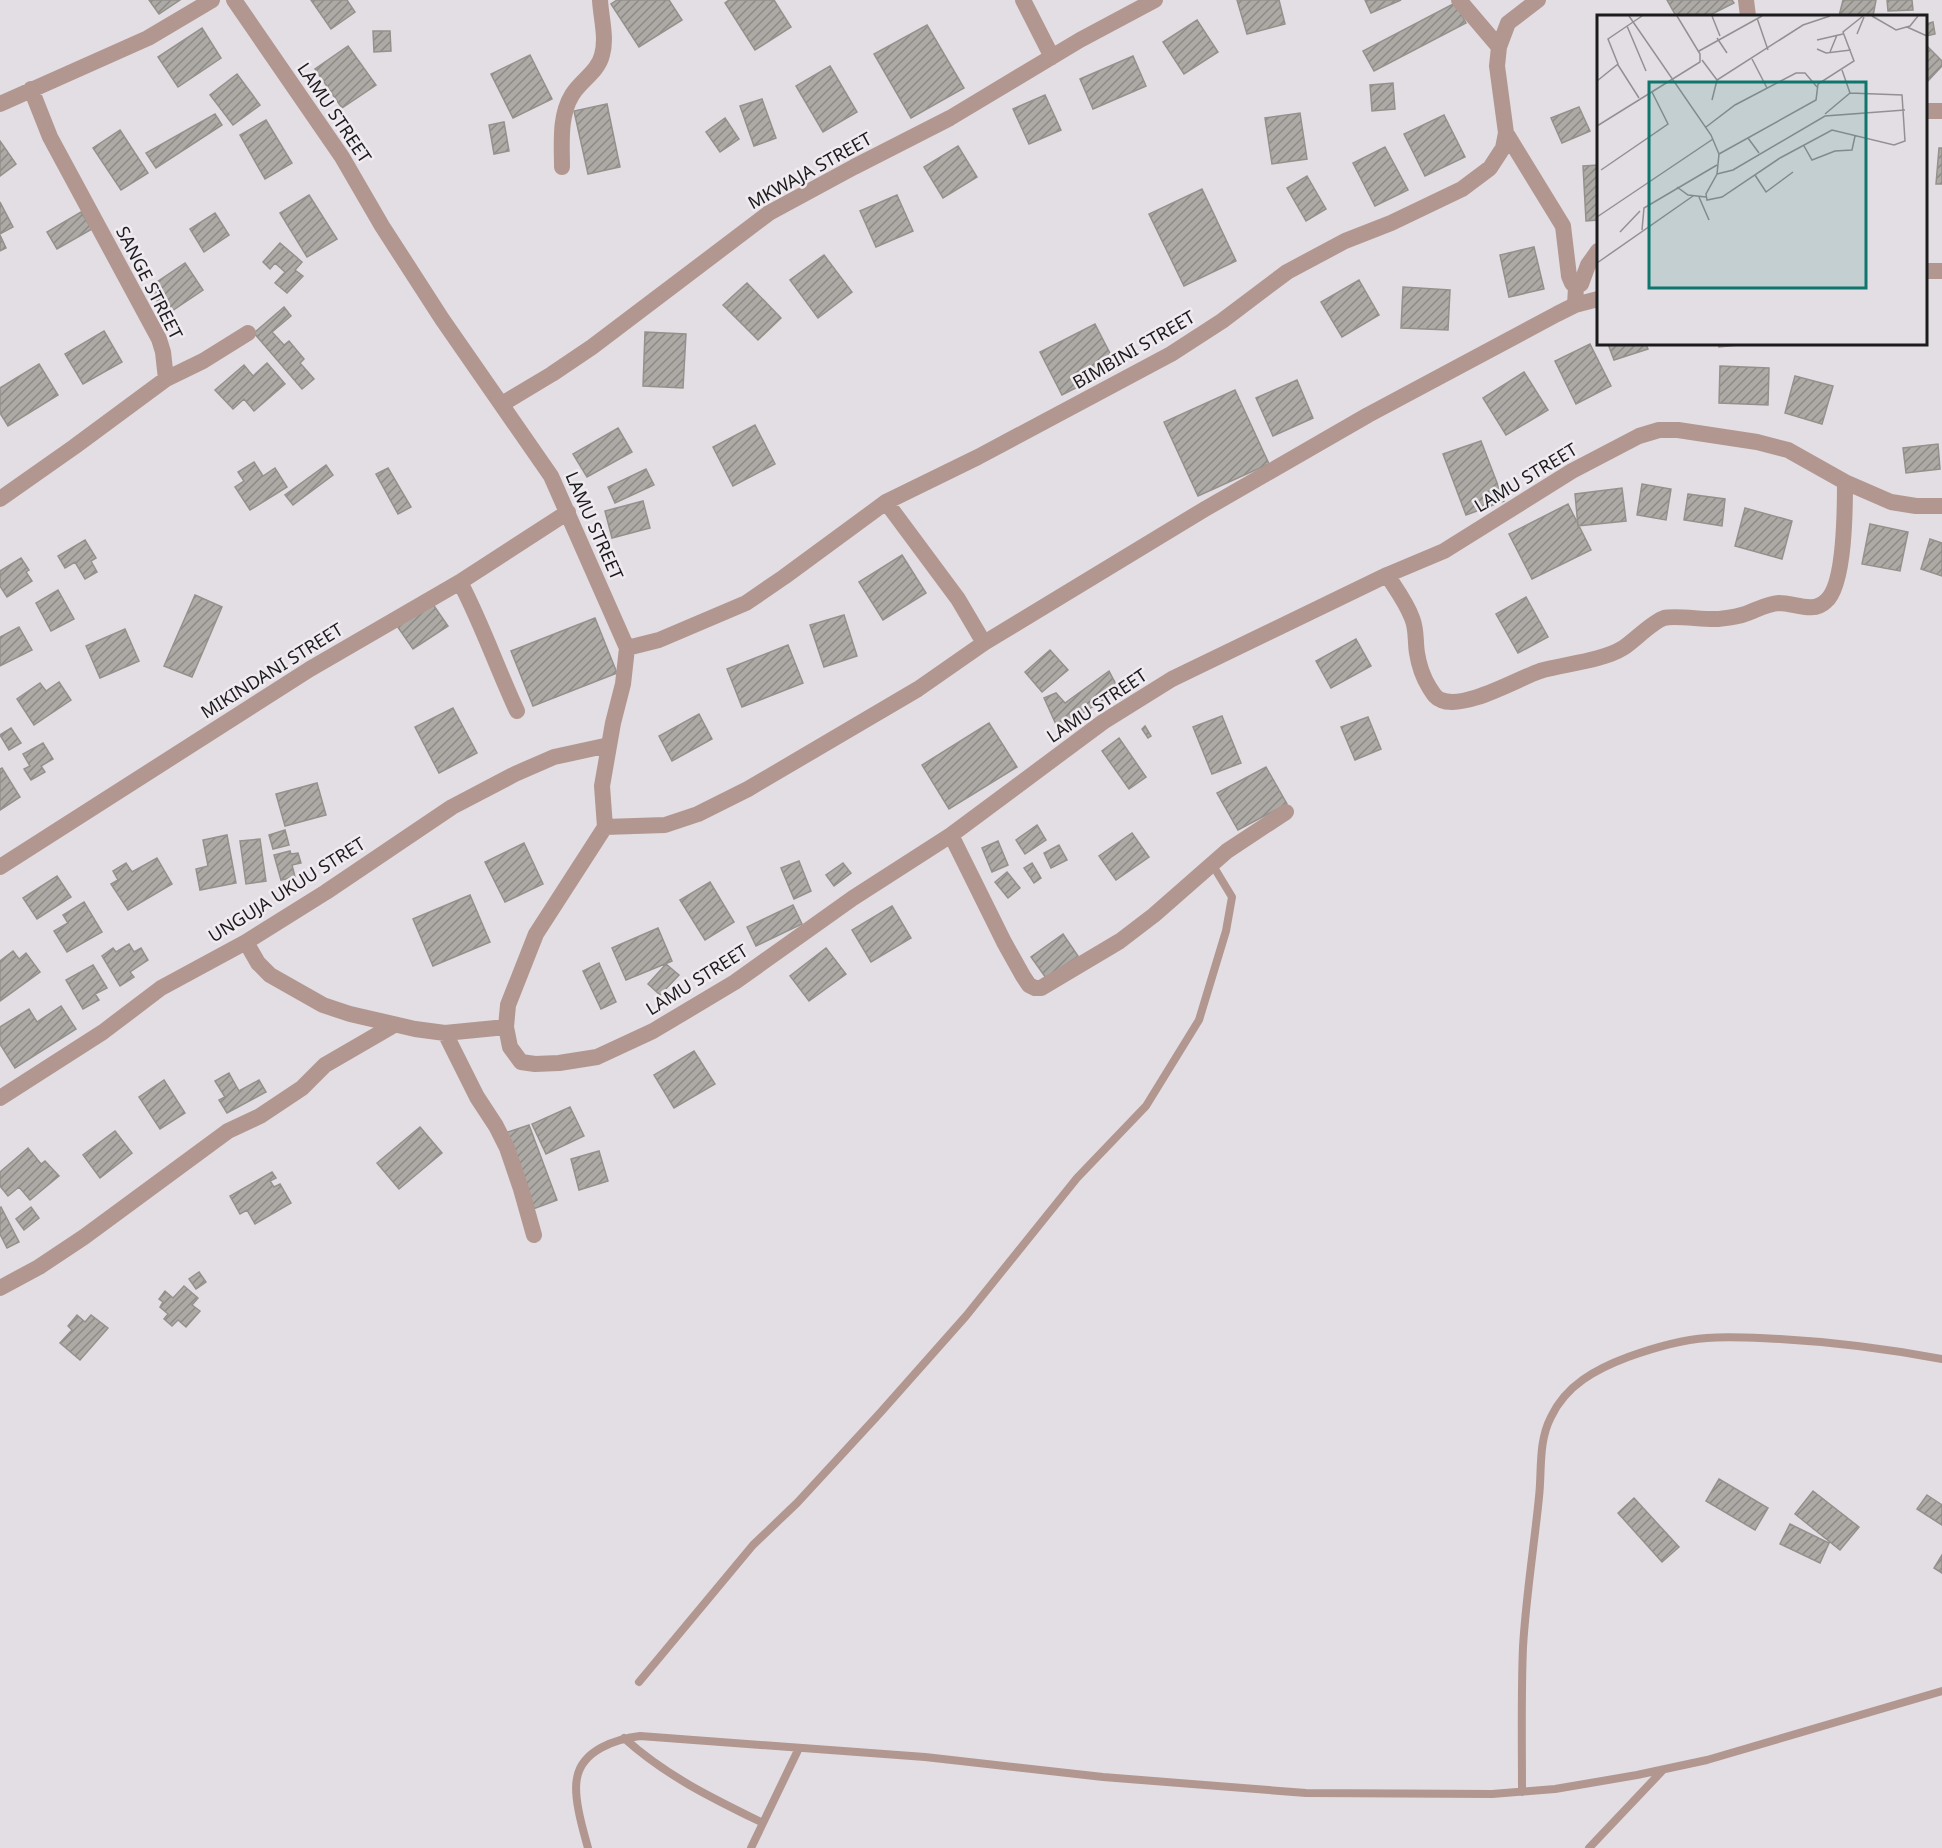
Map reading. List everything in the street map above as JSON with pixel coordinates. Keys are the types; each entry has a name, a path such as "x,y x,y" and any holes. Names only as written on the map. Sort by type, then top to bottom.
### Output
{"street":[{"path":"0,104 148,38 212,0"},
{"name":"LAMU STREET","path":"234,0 342,157 382,226 442,319 551,476 627,648 623,684 602,786 605,827 536,934 508,1005 506,1027 510,1047 521,1062 559,1063 597,1057 653,1031 735,982 853,898 951,835 1103,722 1172,679 1387,575 1444,551 1572,471 1639,436 1659,430 1678,430 1733,438 1788,450 1845,482 1891,502 1916,506 1942,506"},
{"path":"562,167 562,127 567,106 572,95 599,64 602,55 604,43 600,0"},
{"path":"1023,0 1052,57"},
{"name":"MKWAJA STREET","path":"502,404 592,347 769,213 950,118 1118,19 1155,0"},
{"path":"1459,0 1499,47"},
{"name":"BIMBINI STREET","path":"627,648 658,639 746,603 886,501 978,458 1162,359 1222,321 1287,272 1346,241 1391,223 1462,189 1490,168 1503,148 1506,132 1497,66 1499,47 1508,23 1538,0"},
{"path":"1746,0 1748,15"},
{"name":"SANGE STREET","path":"31,89 50,137 159,339 166,378"},
{"path":"1506,132 1563,225 1569,276 1576,288 1575,305"},
{"path":"1576,288 1581,284 1588,265 1597,254"},
{"path":"605,827 665,825 698,814 748,789 918,689 984,643 1196,515 1368,415 1575,305 1597,300"},
{"path":"0,499 166,378 203,361 248,333"},
{"path":"1387,575 1406,603 1413,620 1421,672 1428,685 1435,697 1443,702 1458,702 1484,695 1538,672 1606,655 1622,648 1664,618 1719,619 1746,614 1770,604 1791,603 1802,607 1818,607 1828,600 1835,589 1845,524 1845,482"},
{"path":"886,501 958,599 984,643"},
{"name":"MIKINDANI STREET","path":"0,867 310,669 460,582 568,512"},
{"path":"460,582 475,610 490,645 497,669 517,711"},
{"name":"UNGUJA UKUU STRET","path":"0,1098 103,1032 161,988 246,942 326,892 452,807 515,774 554,757 609,745"},
{"path":"951,835 1023,976 1029,985 1041,988 1120,941 1154,915 1227,851 1286,812"},
{"path":"246,942 258,963 270,975 323,1005 350,1014 393,1025 445,1033 506,1027"},
{"path":"0,1288 39,1267 84,1237 228,1131 260,1116 302,1088 326,1065 393,1025"},
{"path":"445,1033 465,1076 482,1107 496,1126 507,1149 534,1235"}],"lane":[{"path":"639,1682 753,1545 797,1503 888,1404 966,1316 1077,1178 1146,1106 1199,1020 1226,931 1232,897 1212,864"},
{"path":"1522,1792 1523,1647 1539,1495 1542,1443 1550,1418 1563,1397 1583,1378 1611,1364 1676,1342 1707,1338 1801,1340 1942,1359"},
{"path":"588,1848 579,1819 576,1779 581,1768 590,1756 609,1743 640,1736 925,1757 1103,1777 1306,1793 1492,1794 1555,1789 1707,1760 1942,1691"},
{"path":"624,1738 645,1757 672,1776 763,1822"},
{"path":"751,1848 799,1748"},
{"path":"1589,1848 1663,1770"}],"building":[{"path":"149,0 180,0 159,14"},
{"path":"311,0 347,0 355,12 331,29"},
{"path":"617,0 669,0 682,20 639,47 611,4"},
{"path":"729,0 774,0 791,27 755,50 725,3"},
{"path":"1237,0 1279,0 1285,24 1247,34"},
{"path":"1365,0 1401,0 1371,13"},
{"path":"1667,0 1732,0 1734,3 1710,15 1675,15"},
{"path":"1843,0 1876,0 1873,15 1839,15"},
{"path":"1887,0 1912,0 1913,10 1888,11"},
{"path":"1455,3 1466,23 1374,71 1363,51"},
{"path":"1197,20 1218,52 1184,74 1163,42"},
{"path":"1933,22 1935,34 1927,36 1927,24"},
{"path":"927,25 964,88 911,118 874,54"},
{"path":"202,28 221,58 178,87 158,57"},
{"path":"373,31 390,31 391,51 374,52"},
{"path":"348,46 376,85 342,108 315,69"},
{"path":"1927,46 1942,61 1942,66 1927,82"},
{"path":"530,55 552,99 513,118 491,74"},
{"path":"1133,56 1146,86 1093,109 1080,79"},
{"path":"830,66 857,112 823,132 796,86"},
{"path":"237,74 260,105 233,125 210,95"},
{"path":"1393,83 1395,109 1372,111 1370,85"},
{"path":"1045,95 1061,130 1029,144 1013,109"},
{"path":"762,99 776,138 754,146 740,106"},
{"path":"607,104 620,167 588,174 574,111"},
{"path":"1579,107 1590,131 1562,143 1551,118"},
{"path":"1300,113 1307,159 1272,164 1265,118"},
{"path":"215,114 222,125 156,168 146,153"},
{"path":"1444,115 1465,157 1425,176 1404,134"},
{"path":"725,118 739,139 720,152 706,132"},
{"path":"266,120 292,163 265,179 240,135"},
{"path":"504,122 509,151 494,154 489,125"},
{"path":"120,130 148,173 121,190 93,148"},
{"path":"0,141 16,164 0,176"},
{"path":"958,146 977,177 943,198 924,167"},
{"path":"1385,147 1408,190 1375,206 1353,163"},
{"path":"1939,148 1942,148 1942,184 1936,184"},
{"path":"1597,165 1597,220 1586,221 1583,166"},
{"path":"1307,176 1326,209 1306,221 1287,188"},
{"path":"1202,189 1236,261 1184,286 1149,214"},
{"path":"309,195 337,239 307,257 280,213"},
{"path":"897,195 913,231 876,247 860,211"},
{"path":"0,202 13,227 0,234"},
{"path":"81,212 92,229 57,249 47,232"},
{"path":"215,213 229,235 204,252 190,229"},
{"path":"0,235 6,248 0,251"},
{"path":"280,243 302,262 295,270 303,276 287,293 275,283 285,272 275,263 270,269 263,262"},
{"path":"1534,247 1544,289 1509,297 1500,255"},
{"path":"824,255 852,292 818,318 790,280"},
{"path":"185,263 203,290 166,315 148,288"},
{"path":"1359,280 1379,315 1342,337 1321,302"},
{"path":"747,283 781,318 758,340 723,305"},
{"path":"1403,287 1450,290 1448,330 1401,328"},
{"path":"284,307 291,316 272,332 284,345 289,341 304,359 300,363 314,379 302,389 254,333"},
{"path":"1095,324 1117,367 1062,395 1040,352"},
{"path":"104,331 122,362 83,384 65,354"},
{"path":"645,332 686,334 683,388 643,386"},
{"path":"1590,344 1611,386 1576,404 1555,361"},
{"path":"1608,345 1646,345 1648,349 1614,360"},
{"path":"267,363 285,384 254,411 244,399 233,409 215,390 244,365 253,376"},
{"path":"39,364 58,395 8,426 0,413 0,388"},
{"path":"1720,366 1769,368 1768,405 1719,403"},
{"path":"1524,372 1548,410 1506,435 1483,398"},
{"path":"1795,376 1833,386 1822,424 1785,413"},
{"path":"1297,380 1313,418 1273,436 1256,398"},
{"path":"1235,390 1269,464 1198,496 1164,422"},
{"path":"755,425 775,464 733,486 713,447"},
{"path":"618,428 632,452 587,477 573,454"},
{"path":"1481,441 1504,501 1466,515 1443,454"},
{"path":"1938,444 1940,469 1906,473 1903,448"},
{"path":"254,462 263,476 275,468 287,487 250,510 235,487 244,481 238,472"},
{"path":"326,465 333,475 293,505 285,495"},
{"path":"388,468 411,507 398,514 376,474"},
{"path":"646,469 654,485 615,503 608,487"},
{"path":"1642,484 1671,489 1666,520 1637,515"},
{"path":"1622,488 1626,521 1578,526 1575,494"},
{"path":"1688,494 1725,499 1722,526 1684,520"},
{"path":"643,501 650,528 612,538 605,511"},
{"path":"1568,504 1591,550 1532,579 1509,534"},
{"path":"1745,508 1792,521 1782,559 1735,546"},
{"path":"1870,524 1908,532 1900,571 1862,564"},
{"path":"1930,539 1942,543 1942,576 1921,569"},
{"path":"85,540 96,558 91,561 97,572 85,579 75,562 65,568 58,556"},
{"path":"902,555 926,593 883,620 859,582"},
{"path":"21,558 29,570 26,572 32,581 7,597 0,586 0,571"},
{"path":"58,590 74,619 51,631 36,603"},
{"path":"195,595 222,607 192,677 164,666"},
{"path":"1526,597 1548,637 1518,653 1496,614"},
{"path":"432,603 448,626 413,649 397,626"},
{"path":"844,615 857,656 824,667 810,625"},
{"path":"595,618 617,673 533,706 511,651"},
{"path":"19,627 32,650 0,666 0,637"},
{"path":"125,629 139,661 100,678 86,646"},
{"path":"1356,639 1371,666 1331,688 1316,661"},
{"path":"788,645 803,683 742,707 727,669"},
{"path":"1050,650 1068,670 1042,692 1025,672"},
{"path":"1109,671 1119,690 1058,729 1044,698 1056,693 1065,703"},
{"path":"59,682 71,700 34,725 17,699 40,683 46,691"},
{"path":"453,708 477,753 439,773 415,727"},
{"path":"699,714 712,739 672,761 659,736"},
{"path":"1222,716 1241,763 1212,774 1193,727"},
{"path":"1368,717 1381,749 1355,760 1341,727"},
{"path":"989,723 1017,767 949,809 922,765"},
{"path":"1145,726 1151,736 1148,738 1142,729"},
{"path":"11,728 21,743 9,750 0,735"},
{"path":"1119,738 1146,777 1129,789 1102,751"},
{"path":"43,743 53,759 41,766 45,772 31,780 24,769 30,766 23,754"},
{"path":"1266,767 1287,804 1238,830 1217,793"},
{"path":"2,768 20,797 0,810 0,769"},
{"path":"317,783 326,815 285,826 276,794"},
{"path":"1037,825 1046,840 1025,854 1016,840"},
{"path":"285,830 289,845 273,849 269,835"},
{"path":"1132,833 1149,857 1116,880 1099,856"},
{"path":"227,835 236,883 200,890 196,869 208,866 203,840"},
{"path":"260,839 266,881 246,884 240,841"},
{"path":"998,841 1008,865 992,872 982,848"},
{"path":"524,843 543,884 505,902 485,862"},
{"path":"1059,845 1067,860 1051,868 1044,853"},
{"path":"290,851 291,854 298,853 301,863 292,865 295,877 281,880 274,855"},
{"path":"157,858 172,884 128,910 111,884 118,880 113,871 126,863 132,872"},
{"path":"799,861 811,891 794,899 781,868"},
{"path":"843,863 851,873 834,886 826,875"},
{"path":"1032,863 1041,878 1034,883 1024,868"},
{"path":"1007,872 1020,888 1008,898 995,882"},
{"path":"57,876 71,897 37,919 23,898"},
{"path":"710,882 734,922 705,940 680,900"},
{"path":"470,895 490,942 433,966 413,919"},
{"path":"84,902 102,932 67,952 54,931 68,923 63,915"},
{"path":"793,905 802,924 756,946 747,927"},
{"path":"892,906 911,938 871,962 852,930"},
{"path":"658,928 672,961 626,980 612,948"},
{"path":"1063,934 1078,956 1046,978 1031,957"},
{"path":"129,944 134,952 141,948 148,960 130,972 134,977 120,986 102,956 113,948 116,952"},
{"path":"826,948 846,974 809,1001 790,976"},
{"path":"13,951 19,959 26,953 40,972 0,1001 0,961"},
{"path":"599,963 616,1002 601,1009 583,971"},
{"path":"666,964 679,975 660,995 648,984"},
{"path":"93,965 107,988 95,994 99,1000 83,1009 66,980"},
{"path":"61,1006 76,1029 15,1068 0,1044 0,1027 29,1009 37,1022"},
{"path":"694,1051 715,1084 674,1108 654,1075"},
{"path":"229,1073 239,1091 259,1080 266,1092 227,1113 219,1100 225,1097 215,1081"},
{"path":"164,1080 185,1113 160,1129 139,1097"},
{"path":"570,1107 584,1136 546,1154 532,1124"},
{"path":"529,1125 557,1200 533,1209 505,1133"},
{"path":"420,1127 442,1153 399,1189 377,1163"},
{"path":"115,1131 132,1153 100,1178 83,1155"},
{"path":"28,1148 41,1164 45,1161 59,1176 30,1200 19,1187 8,1196 0,1186 0,1172"},
{"path":"599,1151 608,1181 579,1190 571,1159"},
{"path":"272,1172 276,1178 270,1181 274,1187 280,1184 291,1203 255,1224 247,1210 240,1214 230,1196"},
{"path":"1,1207 19,1242 7,1248 0,1234"},
{"path":"31,1207 39,1218 24,1230 16,1219"},
{"path":"199,1272 206,1282 196,1289 189,1279"},
{"path":"184,1286 198,1298 192,1305 200,1311 186,1327 178,1320 172,1326 164,1319 168,1314 160,1307 163,1302 159,1299 165,1291 173,1298"},
{"path":"77,1315 85,1322 91,1315 108,1328 80,1360 60,1343 72,1330 68,1326"},
{"path":"1719,1479 1768,1508 1755,1530 1706,1501"},
{"path":"1813,1491 1859,1527 1840,1550 1795,1514"},
{"path":"1927,1495 1942,1505 1942,1525 1917,1509"},
{"path":"1634,1498 1679,1547 1662,1562 1618,1513"},
{"path":"1790,1524 1829,1543 1820,1563 1780,1544"},
{"path":"1942,1555 1942,1573 1934,1568"}]}
